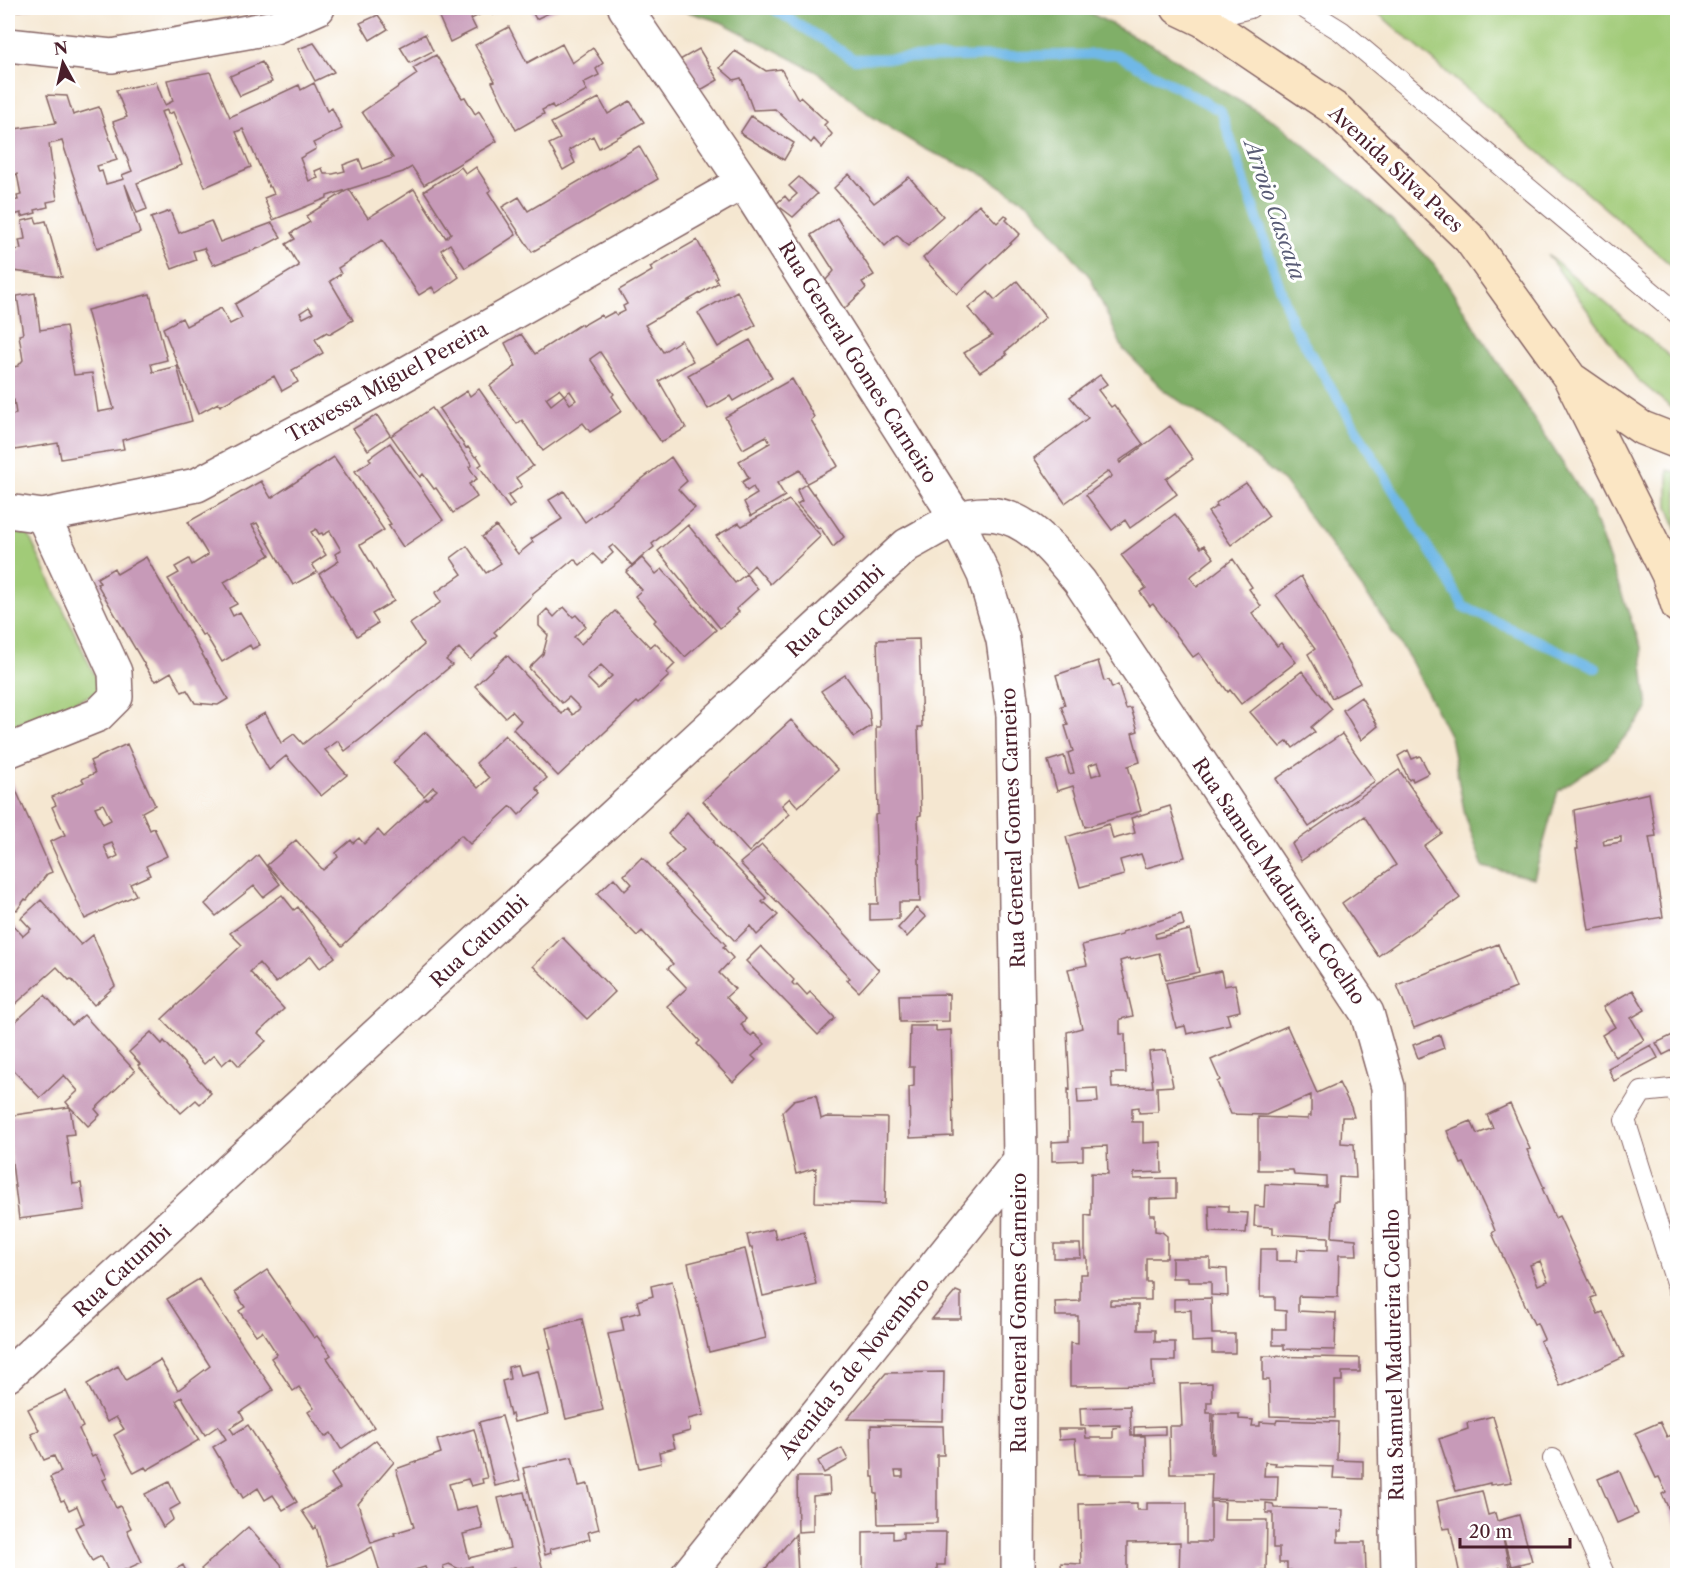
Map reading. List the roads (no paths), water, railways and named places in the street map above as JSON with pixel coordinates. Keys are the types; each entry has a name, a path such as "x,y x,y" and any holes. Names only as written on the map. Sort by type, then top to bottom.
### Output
{"main road":[{"name":"Avenida Silva Paes","path":"1194,12 1338,111 1470,239 1570,378"},
{"path":"1570,378 1642,428 1677,442"},
{"path":"1570,378 1668,574 1677,606"}],"street":[{"path":"8,45 112,57 275,27 318,8"},
{"name":"Rua General Gomes Carneiro","path":"625,8 744,182 957,519 984,575 1003,640 1014,715 1020,1160 1018,1575"},
{"name":"Travessa Miguel Pereira","path":"8,511 44,516 197,485 393,381 744,182"},
{"name":"Rua Samuel Madureira Coelho","path":"957,519 989,514 1019,521 1046,541 1080,582 1367,1013 1389,1087 1398,1575"},
{"path":"8,751 98,715 116,697 115,672 44,516"},
{"name":"Rua Catumbi","path":"8,1375 907,545 957,519"},
{"name":"Avenida 5 de Novembro","path":"687,1575 1020,1160"}],"lane":[{"path":"1194,12 1250,8"},
{"path":"1304,8 1341,31 1677,314"},
{"path":"1677,1095 1671,1089 1642,1092 1625,1120 1677,1289"},
{"path":"1553,1459 1605,1575"}],"waterway":[{"name":"Arroio Cascata","path":"772,8 854,59 1116,54 1221,111 1292,323 1464,607 1596,668"}]}
